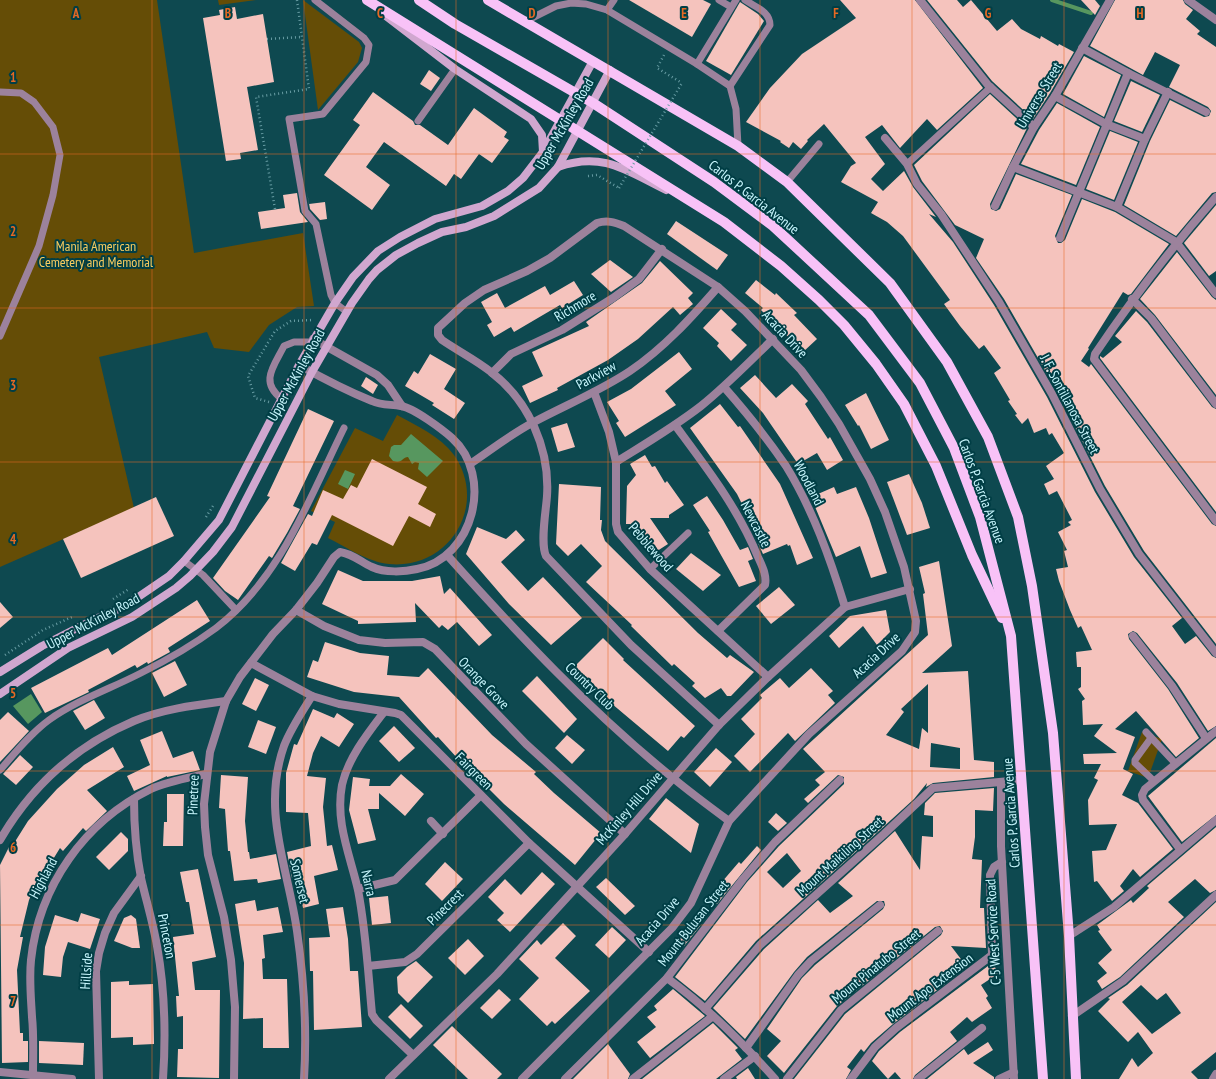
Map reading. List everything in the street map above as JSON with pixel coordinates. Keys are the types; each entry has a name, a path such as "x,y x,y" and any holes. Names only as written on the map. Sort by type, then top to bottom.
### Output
{"main road":[{"name":"Carlos P. Garcia Avenue","path":"419,0 455,24 593,103 714,182 773,226 869,315 920,383 954,448 980,517 1011,636 1043,1079"},
{"name":"Carlos P. Garcia Avenue","path":"488,0 738,146 786,182 890,283 947,362 988,437 1018,517 1032,586 1053,733 1069,936 1076,1079"},
{"path":"370,2 399,27 455,69 531,119 542,135 543,152"},
{"path":"370,2 703,208 752,243 808,289 844,325 890,383 913,421 936,466 974,560 1011,636"},
{"name":"Upper McKinley Road","path":"0,672 22,657 131,602 169,576 184,561 219,520 312,341 353,277 378,252 424,224 472,210 495,200 523,178 543,152 562,120 593,61"},
{"name":"Upper McKinley Road","path":"0,694 56,656 96,634 132,617 153,604 176,588 213,552 232,527 312,372 362,288 377,270 396,256 429,237 451,229 475,224 494,216 540,188 558,167 610,70"},
{"path":"558,167 582,160 606,162 703,208"},
{"path":"89,622 96,634"}],"street":[{"path":"920,0 991,87 1034,128"},
{"name":"Universe Street","path":"995,206 1013,167 1034,128 1055,96 1110,0"},
{"path":"1188,0 1216,20"},
{"path":"1082,48 1206,112"},
{"path":"1060,238 1128,73"},
{"path":"1117,208 1145,139 1168,92"},
{"path":"1055,96 1106,124 1145,139"},
{"name":"J. F. Sontillanosa Street","path":"885,138 907,164 917,184 941,214 999,302 1052,394 1100,489 1139,554 1216,653"},
{"path":"1013,167 1117,208 1176,242 1216,294"},
{"path":"1216,197 1176,242 1132,299 1095,354 1094,359 1216,521"},
{"name":"Acacia Drive","path":"522,1079 682,917 691,903 729,821 809,734 902,651 910,642 915,632 916,621 910,589 894,537 870,479 839,424 801,370 745,311 718,287 624,226 612,221 604,221 597,223 550,258 527,271 484,290 465,303 438,328 438,335 442,340 492,373 517,398 541,441 547,471 547,501 542,543 546,556 631,645 719,724"},
{"name":"Richmore","path":"492,373 511,354 562,330 613,298 638,278 662,250"},
{"name":"Parkview","path":"470,464 532,423 594,392 630,371 656,352 681,328 718,287"},
{"path":"1132,299 1151,318 1216,404"},
{"path":"616,462 675,425 724,387 773,339"},
{"path":"312,341 377,375 388,385 402,406 435,425 453,439 463,451 470,464 474,484 474,502 470,520 457,544 446,555"},
{"path":"299,365 371,401 387,406 402,406"},
{"name":"Woodland","path":"724,387 769,442 804,498 830,561 845,606"},
{"name":"Pebblewood","path":"594,392 606,421 616,462 616,524 618,532 650,569 768,677"},
{"name":"Newcastle","path":"675,425 726,496 750,538 766,578 765,585 718,631"},
{"name":"Pinetree","path":"234,1079 235,1006 231,960 224,917 208,855 204,804 206,774 216,729 226,701 251,663 273,634 296,610 317,583 334,557 340,552 349,553 373,568 387,571 418,569 434,563 446,555"},
{"name":"Country Club","path":"446,555 532,648 605,718 673,778 729,821"},
{"name":"McKinley Hill Drive","path":"389,1079 497,974 625,834 719,724 768,677 845,606 910,589"},
{"name":"Orange Grove","path":"296,610 324,626 359,640 385,643 423,642 435,649 526,744 625,834"},
{"path":"1133,636 1172,686 1206,738"},
{"name":"Fairgreen","path":"251,663 312,696 339,704 401,715 480,796 529,843 649,952"},
{"name":"Somerset","path":"304,1079 305,1025 301,962 297,930 277,834 275,788 284,746 296,721 312,696"},
{"path":"0,840 21,808 39,786 59,766 80,750 135,721 169,710 226,701"},
{"name":"Narra","path":"384,712 359,746 342,784 340,804 341,825 358,889 368,966 372,1014 376,1020 413,1055"},
{"path":"1180,848 1143,800 1142,795 1145,789 1175,763 1216,731"},
{"name":"Highland","path":"33,1075 31,961 40,914 50,888 79,844 112,815 134,799 152,789 179,780 206,774"},
{"name":"Mount Bulusan Street","path":"565,1079 667,978 743,879 774,842 840,780"},
{"name":"Mount Maikiling Street","path":"705,1009 760,945 933,788 1022,780"},
{"name":"C-5 West Service Road","path":"1001,783 1002,862 1014,1076"},
{"path":"358,889 395,880 480,796"},
{"name":"Princeton","path":"134,799 134,827 141,876 157,946 162,985 165,1021 163,1079"},
{"path":"1069,936 1114,907 1180,848 1216,820"},
{"path":"431,821 443,834"},
{"name":"Pinecrest","path":"368,966 405,962 417,954 529,843"},
{"name":"Mount Apo Extension","path":"851,1079 875,1047 896,1028 992,955 990,875 994,867 1002,862"},
{"name":"Hillside","path":"99,1079 96,971 99,953 105,933 114,913 141,876"},
{"path":"1072,1016 1123,981 1216,895"},
{"path":"746,1048 798,975 811,961 880,905"},
{"name":"Mount Pinatubo Street","path":"787,1079 841,1010 938,931"},
{"path":"667,978 713,1016 775,1079"},
{"path":"633,1079 713,1016"},
{"path":"918,1079 982,1028"},
{"path":"724,1079 754,1056"},
{"path":"0,1072 72,1079"},
{"path":"1213,1079 1216,1074"},
{"path":"999,1079 1014,1076"}],"lane":[{"path":"315,0 364,38 369,45 366,62 323,114 289,119 305,211 316,224 330,295 335,303 347,312"},
{"path":"607,10 614,0"},
{"path":"719,0 731,7"},
{"path":"697,64 736,0"},
{"path":"730,86 770,25 770,18 767,14 744,0"},
{"path":"524,22 556,6 571,3 586,4 607,10 697,64 730,86 736,109 738,146"},
{"path":"418,121 455,69"},
{"path":"907,164 991,87"},
{"path":"0,92 21,93 34,102 53,127 60,155 53,195 39,246 0,336"},
{"path":"786,182 819,144"},
{"path":"282,399 272,392 269,384 270,374 284,346 294,342 312,341"},
{"path":"0,770 48,721 75,704 140,674 172,656 216,628 236,610 262,582 295,531 344,428"},
{"path":"650,569 688,533"},
{"path":"184,561 196,569 236,610"},
{"path":"1146,732 1175,763"},
{"path":"1151,738 1135,760 1135,763 1154,782"}],"path":[{"path":"275,210 256,97 309,89 297,0"},
{"path":"267,39 302,37"},
{"path":"588,176 597,175 619,188 682,83 657,68"},
{"path":"273,404 255,398 248,376 275,331 291,321 316,320"},
{"path":"204,521 216,501"},
{"path":"109,601 135,585"},
{"path":"0,659 43,630 76,615"}],"green space":[{"name":"Manila American Cemetery and Memorial","path":"0,0 157,0 194,253 303,233 314,306 297,307 269,325 249,352 214,348 207,332 99,357 134,508 0,567"},
{"path":"218,0 256,0 219,5"},
{"path":"303,0 359,42 362,48 358,62 318,110"},
{"path":"397,415 428,432 448,448 454,455 464,474 467,494 465,513 457,530 445,545 429,557 410,563 389,564 381,563 365,557 328,538 335,522 311,511 355,428 383,441"},
{"path":"1142,732 1162,739 1148,778 1128,771"}],"shaded area":[{"path":"411,434 443,461 427,477 418,469 419,463 415,462 412,464 408,457 396,462 389,456 391,447 394,445 401,445"},
{"path":"345,470 355,474 348,489 338,484"},
{"path":"31,694 42,712 28,724 13,706"}],"building":[{"path":"629,0 703,0 711,4 692,37"},
{"path":"840,0 915,0 983,88 937,130 927,119 900,148 882,125 865,137 885,164 871,179 883,191 904,171 913,187 936,217 929,214 953,242 994,305 1047,397 1095,492 1134,557 1182,618 1172,626 1185,644 1196,636 1212,656 1216,658 1216,726 1208,731 1177,683 1137,633 1133,631 1128,634 1129,639 1168,689 1199,738 1176,757 1136,711 1115,729 1135,737 1123,769 1133,774 1122,795 1138,803 1173,849 1140,877 1133,869 1120,886 1124,891 1112,901 1097,881 1094,882 1092,851 1106,850 1117,824 1089,825 1088,800 1098,780 1094,778 1101,764 1084,764 1083,754 1117,753 1094,736 1103,724 1083,725 1082,701 1085,699 1078,689 1081,687 1081,667 1077,667 1076,652 1092,650 1081,626 1078,628 1070,610 1056,569 1068,567 1064,551 1067,550 1058,532 1071,525 1068,522 1072,520 1057,491 1049,495 1044,484 1054,479 1046,466 1064,453 1052,433 1049,435 1046,428 1034,433 1028,418 1022,424 1015,415 1017,414 1008,401 1010,400 994,373 1001,368 984,345 979,349 960,326 944,304 950,300 903,236 887,222 871,213 878,202 841,182 851,166 856,163 824,124 807,140 808,141 801,149 793,142 789,148 780,142 781,141 746,122 770,88 802,54 856,18"},
{"path":"927,0 957,0 963,7 971,0 997,31 1012,19 1021,29 1040,39 1041,36 1058,46 1059,44 1074,52 1033,119 992,81"},
{"path":"1081,0 1095,0 1100,6 1095,15"},
{"path":"1115,0 1183,0 1185,4 1193,10 1186,19 1200,31 1197,34 1216,47 1216,192 1212,193 1176,236 1124,205 1150,141 1170,100 1204,117 1209,116 1211,111 1208,107 1169,87 1180,65 1155,52 1143,75 1090,46"},
{"path":"740,2 758,14 764,21 731,75 706,61"},
{"path":"235,7 237,19 263,14 274,82 247,87 258,150 240,153 241,159 226,161 203,18 220,15 219,10"},
{"path":"1084,56 1121,75 1104,117 1063,94"},
{"path":"429,70 440,78 431,91 420,84"},
{"path":"1131,81 1160,95 1142,132 1114,121"},
{"path":"373,92 413,121 415,125 420,125 448,145 474,108 507,132 504,137 509,140 492,163 479,154 461,179 454,174 446,186 384,142 366,167 390,185 372,210 324,175 360,125 353,120"},
{"path":"990,94 1027,128 990,204 991,209 996,211 1000,209 1016,174 1072,195 1055,236 1058,243 1065,240 1082,199 1115,212 1169,244 1131,294 1128,295 1123,292 1081,361 1089,367 1091,364 1212,524 1216,526 1216,644 1144,551 1105,486 1057,391 1004,299 976,258 984,239 955,225 922,181 914,165"},
{"path":"1057,103 1100,127 1076,185 1021,164 1039,130"},
{"path":"1110,131 1138,142 1114,200 1086,189"},
{"path":"297,193 300,212 308,222 261,229 258,212 285,208 283,195"},
{"path":"325,202 327,219 320,220 310,209 309,204"},
{"path":"1216,205 1216,271 1209,276 1184,243"},
{"path":"676,221 728,255 717,270 667,234"},
{"path":"1177,252 1212,297 1216,300 1216,395 1155,315 1140,299"},
{"path":"610,260 633,277 611,292 591,274"},
{"path":"660,261 693,293 688,298 693,304 680,315 673,307 638,339 608,360 557,388 558,390 530,403 522,386 543,376 532,352 589,326 586,322 642,283"},
{"path":"756,280 775,295 776,293 797,313 794,315 817,339 803,352 761,310 763,308 745,293"},
{"path":"574,281 583,295 562,308 560,305 514,332 511,327 494,337 487,325 492,322 481,302 497,293 505,308 545,286 550,295"},
{"path":"721,309 737,324 731,330 747,345 731,361 717,346 719,343 703,328"},
{"path":"1136,311 1147,322 1212,407 1216,409 1216,512 1100,358 1100,356 1103,358 1122,342 1115,336"},
{"path":"679,352 692,369 665,391 676,405 625,437 616,423 619,421 607,402 631,389"},
{"path":"430,354 456,369 444,389 465,403 454,419 432,405 434,403 405,386 414,371 418,374"},
{"path":"755,375 776,398 792,384 808,401 805,404 828,439 830,437 843,460 827,470 817,453 798,464 763,413 740,388"},
{"path":"366,377 378,385 373,394 361,386"},
{"path":"866,393 889,440 871,449 859,425 858,426 845,405"},
{"path":"720,404 738,427 740,426 780,484 813,558 797,565 790,545 788,546 787,544 763,554 758,543 761,542 737,494 690,428"},
{"path":"308,409 334,421 293,506 300,509 272,558 269,556 238,600 225,591 213,578 270,497 267,496"},
{"path":"567,423 575,447 558,452 551,428"},
{"path":"645,455 652,467 655,466 665,483 667,481 684,505 669,515 669,518 650,518 668,544 651,555 630,524 626,524 627,486 636,475 630,464"},
{"path":"372,459 427,487 418,504 436,514 430,527 409,516 393,546 332,515 317,545 312,543 295,571 281,563 308,514 312,516 323,490 343,499 351,485 357,488"},
{"path":"909,474 922,503 930,528 907,535 887,482"},
{"path":"559,484 601,487 600,520 602,520 601,530 605,541 698,633 727,658 730,655 754,672 731,696 727,696 721,688 705,698 692,686 695,683 674,664 672,666 631,626 632,625 586,582 602,566 581,544 568,556 556,544"},
{"path":"834,487 837,494 856,487 869,518 887,573 871,578 860,546 836,557 811,497"},
{"path":"707,496 740,550 748,547 753,559 748,561 756,581 739,587 708,532 710,531 693,505"},
{"path":"156,497 174,536 81,578 63,539"},
{"path":"477,527 506,539 516,530 525,540 501,562 528,591 543,577 582,618 551,645 509,604 466,554"},
{"path":"691,553 721,575 703,591 676,569"},
{"path":"939,561 952,646 922,673 968,671 974,760 994,762 994,777 933,783 926,787 927,783 914,799 756,941 705,1001 675,977 747,882 779,846 844,784 844,777 838,775 808,803 804,799 820,785 815,780 825,772 803,749 928,635 923,594 925,593 919,567","holes":["928,684 928,733 922,728 919,749 886,735 904,712 901,709","931,743 960,748 960,769 930,767","787,853 801,871 783,888 767,872"]},
{"path":"338,570 363,581 412,581 440,576 444,594 450,588 492,635 479,646 457,622 448,630 442,625 439,628 415,603 416,622 358,624 358,621 322,604"},
{"path":"779,587 795,605 771,624 756,606"},
{"path":"197,600 210,621 168,648 170,652 148,664 147,662 137,668 135,665 88,690 89,692 45,713 31,688 108,648 112,655"},
{"path":"0,602 13,617 0,628"},
{"path":"886,610 890,632 877,645 863,626 839,648 829,636 850,616"},
{"path":"603,638 624,659 623,660 695,726 684,738 681,736 668,751 599,693 574,667"},
{"path":"325,642 360,653 389,656 387,675 419,677 428,668 492,735 536,772 534,774 554,793 601,833 575,865 504,804 488,788 489,786 459,760 438,737 436,738 399,697 354,692 307,677 313,660 318,662"},
{"path":"175,661 187,685 164,697 152,673"},
{"path":"811,668 833,691 828,695 835,703 795,741 788,733 750,772 734,756 755,734 741,719 762,698 760,695 780,678 789,688"},
{"path":"537,676 577,719 564,733 522,691"},
{"path":"255,678 269,685 256,711 242,704"},
{"path":"94,700 105,718 85,730 73,711"},
{"path":"313,709 334,718 337,713 354,724 339,747 321,736 313,753 307,776 326,778 323,807 327,846 332,845 338,870 314,876 319,904 303,908 298,880 296,877 292,878 287,852 311,846 308,813 286,812 286,773 294,744 297,745"},
{"path":"8,712 29,731 0,762 0,720"},
{"path":"258,720 276,727 266,754 248,747"},
{"path":"394,726 415,748 399,762 379,741"},
{"path":"162,731 173,758 193,751 200,770 167,776 134,791 127,776 150,765 140,740"},
{"path":"567,735 585,750 572,764 555,748"},
{"path":"1216,738 1216,815 1182,842 1148,796"},
{"path":"113,747 124,767 87,790 107,811 86,831 83,828 63,851 60,848 44,874 41,872 29,900 20,937 23,937 17,970 20,1033 23,1033 23,1041 28,1041 28,1062 2,1063 0,865 9,847 11,848 28,821 57,789 84,765"},
{"path":"716,748 732,762 710,787 694,772"},
{"path":"20,755 33,767 16,785 3,774"},
{"path":"401,774 424,794 405,816 379,793 379,809 368,809 376,840 358,844 349,810 353,777 370,779 369,786 390,786"},
{"path":"221,775 248,777 245,821 250,859 276,854 281,879 258,883 257,879 234,881 230,851 228,851 225,809 219,808"},
{"path":"994,788 993,811 975,810 975,837 972,859 982,860 980,908 984,908 986,948 951,946 967,967 893,1024 871,1043 864,1052 861,1049 847,1067 851,1070 846,1079 794,1079 845,1014 941,935 943,931 940,926 935,927 837,1006 784,1073 767,1056 781,1041 767,1029 802,978 815,965 883,909 885,905 884,901 877,901 807,957 794,972 745,1039 713,1008 764,949 818,900 830,913 853,896 838,883 895,831 920,870 922,836 933,837 933,816 924,815 925,803 935,793"},
{"path":"167,794 184,794 183,846 163,846 164,822 167,822"},
{"path":"666,798 699,824 691,853 649,819"},
{"path":"776,813 787,823 778,831 768,822"},
{"path":"1216,827 1216,890 1210,893 1195,879 1168,902 1184,917 1120,977 1102,989 1097,981 1107,973 1098,963 1112,950 1098,931 1100,930 1097,925 1131,900 1133,903 1149,888 1147,886"},
{"path":"121,832 128,839 128,851 109,870 96,857"},
{"path":"757,846 761,850 717,904 709,897 739,862 741,864"},
{"path":"445,862 463,879 442,901 425,884"},
{"path":"198,869 216,957 192,962 195,990 220,990 219,1078 177,1077 178,1049 183,1049 183,1016 177,1017 176,996 179,996 173,937 194,934 189,902 186,902 180,872"},
{"path":"542,872 555,884 510,932 497,920 504,913 488,897 505,879 521,895"},
{"path":"606,878 635,906 625,915 596,887"},
{"path":"388,896 391,923 372,925 369,898"},
{"path":"255,900 257,911 278,907 283,932 263,935 265,958 262,959 263,979 287,979 289,1048 263,1048 263,1018 243,1019 244,963 235,904"},
{"path":"1216,902 1216,1052 1191,1072 1198,1079 1119,1079 1132,1058 1138,1067 1153,1053 1138,1032 1128,1042 1098,1011 1110,999 1108,998 1127,985","holes":["1141,985 1157,1000 1166,993 1181,1013 1152,1034 1122,1002"]},
{"path":"343,907 348,939 350,971 358,971 362,1027 314,1030 313,971 310,971 309,938 330,937 326,909"},
{"path":"81,913 100,919 90,949 68,942 63,957 61,977 43,975 45,947 55,915 78,922"},
{"path":"131,915 136,919 140,948 132,948 114,941 124,918"},
{"path":"692,921 700,926 684,946 678,941"},
{"path":"563,923 576,936 555,958 590,991 555,1024 552,1021 547,1026 519,999 539,978 519,959 537,940 541,945"},
{"path":"612,927 626,940 609,958 595,945"},
{"path":"468,939 484,956 465,975 448,958"},
{"path":"416,961 433,977 408,1003 398,993 397,977 407,967"},
{"path":"992,963 999,973 981,985 988,996 986,998 992,1008 972,1022 967,1017 950,1032 957,1041 915,1075 913,1079 901,1079 895,1072 888,1079 872,1061 879,1051 900,1032"},
{"path":"129,981 129,985 153,984 154,1044 133,1045 133,1037 111,1038 111,982"},
{"path":"499,989 511,1000 492,1019 480,1008"},
{"path":"673,989 705,1016 650,1058 637,1042 656,1027 647,1017 657,1010 654,1006"},
{"path":"401,1004 423,1026 410,1039 388,1017"},
{"path":"713,1023 738,1048 735,1050 742,1059 716,1079 642,1079"},
{"path":"452,1026 502,1074 497,1079 468,1079 433,1045"},
{"path":"39,1041 84,1043 83,1065 39,1063"},
{"path":"988,1042 993,1050 973,1063 994,1077 994,1079 927,1079 964,1049 968,1055"},
{"path":"608,1044 630,1074 628,1079 573,1079"},
{"path":"748,1068 755,1079 737,1079 736,1077"}],"waterway":[{"path":"1052,0 1091,13"}]}
